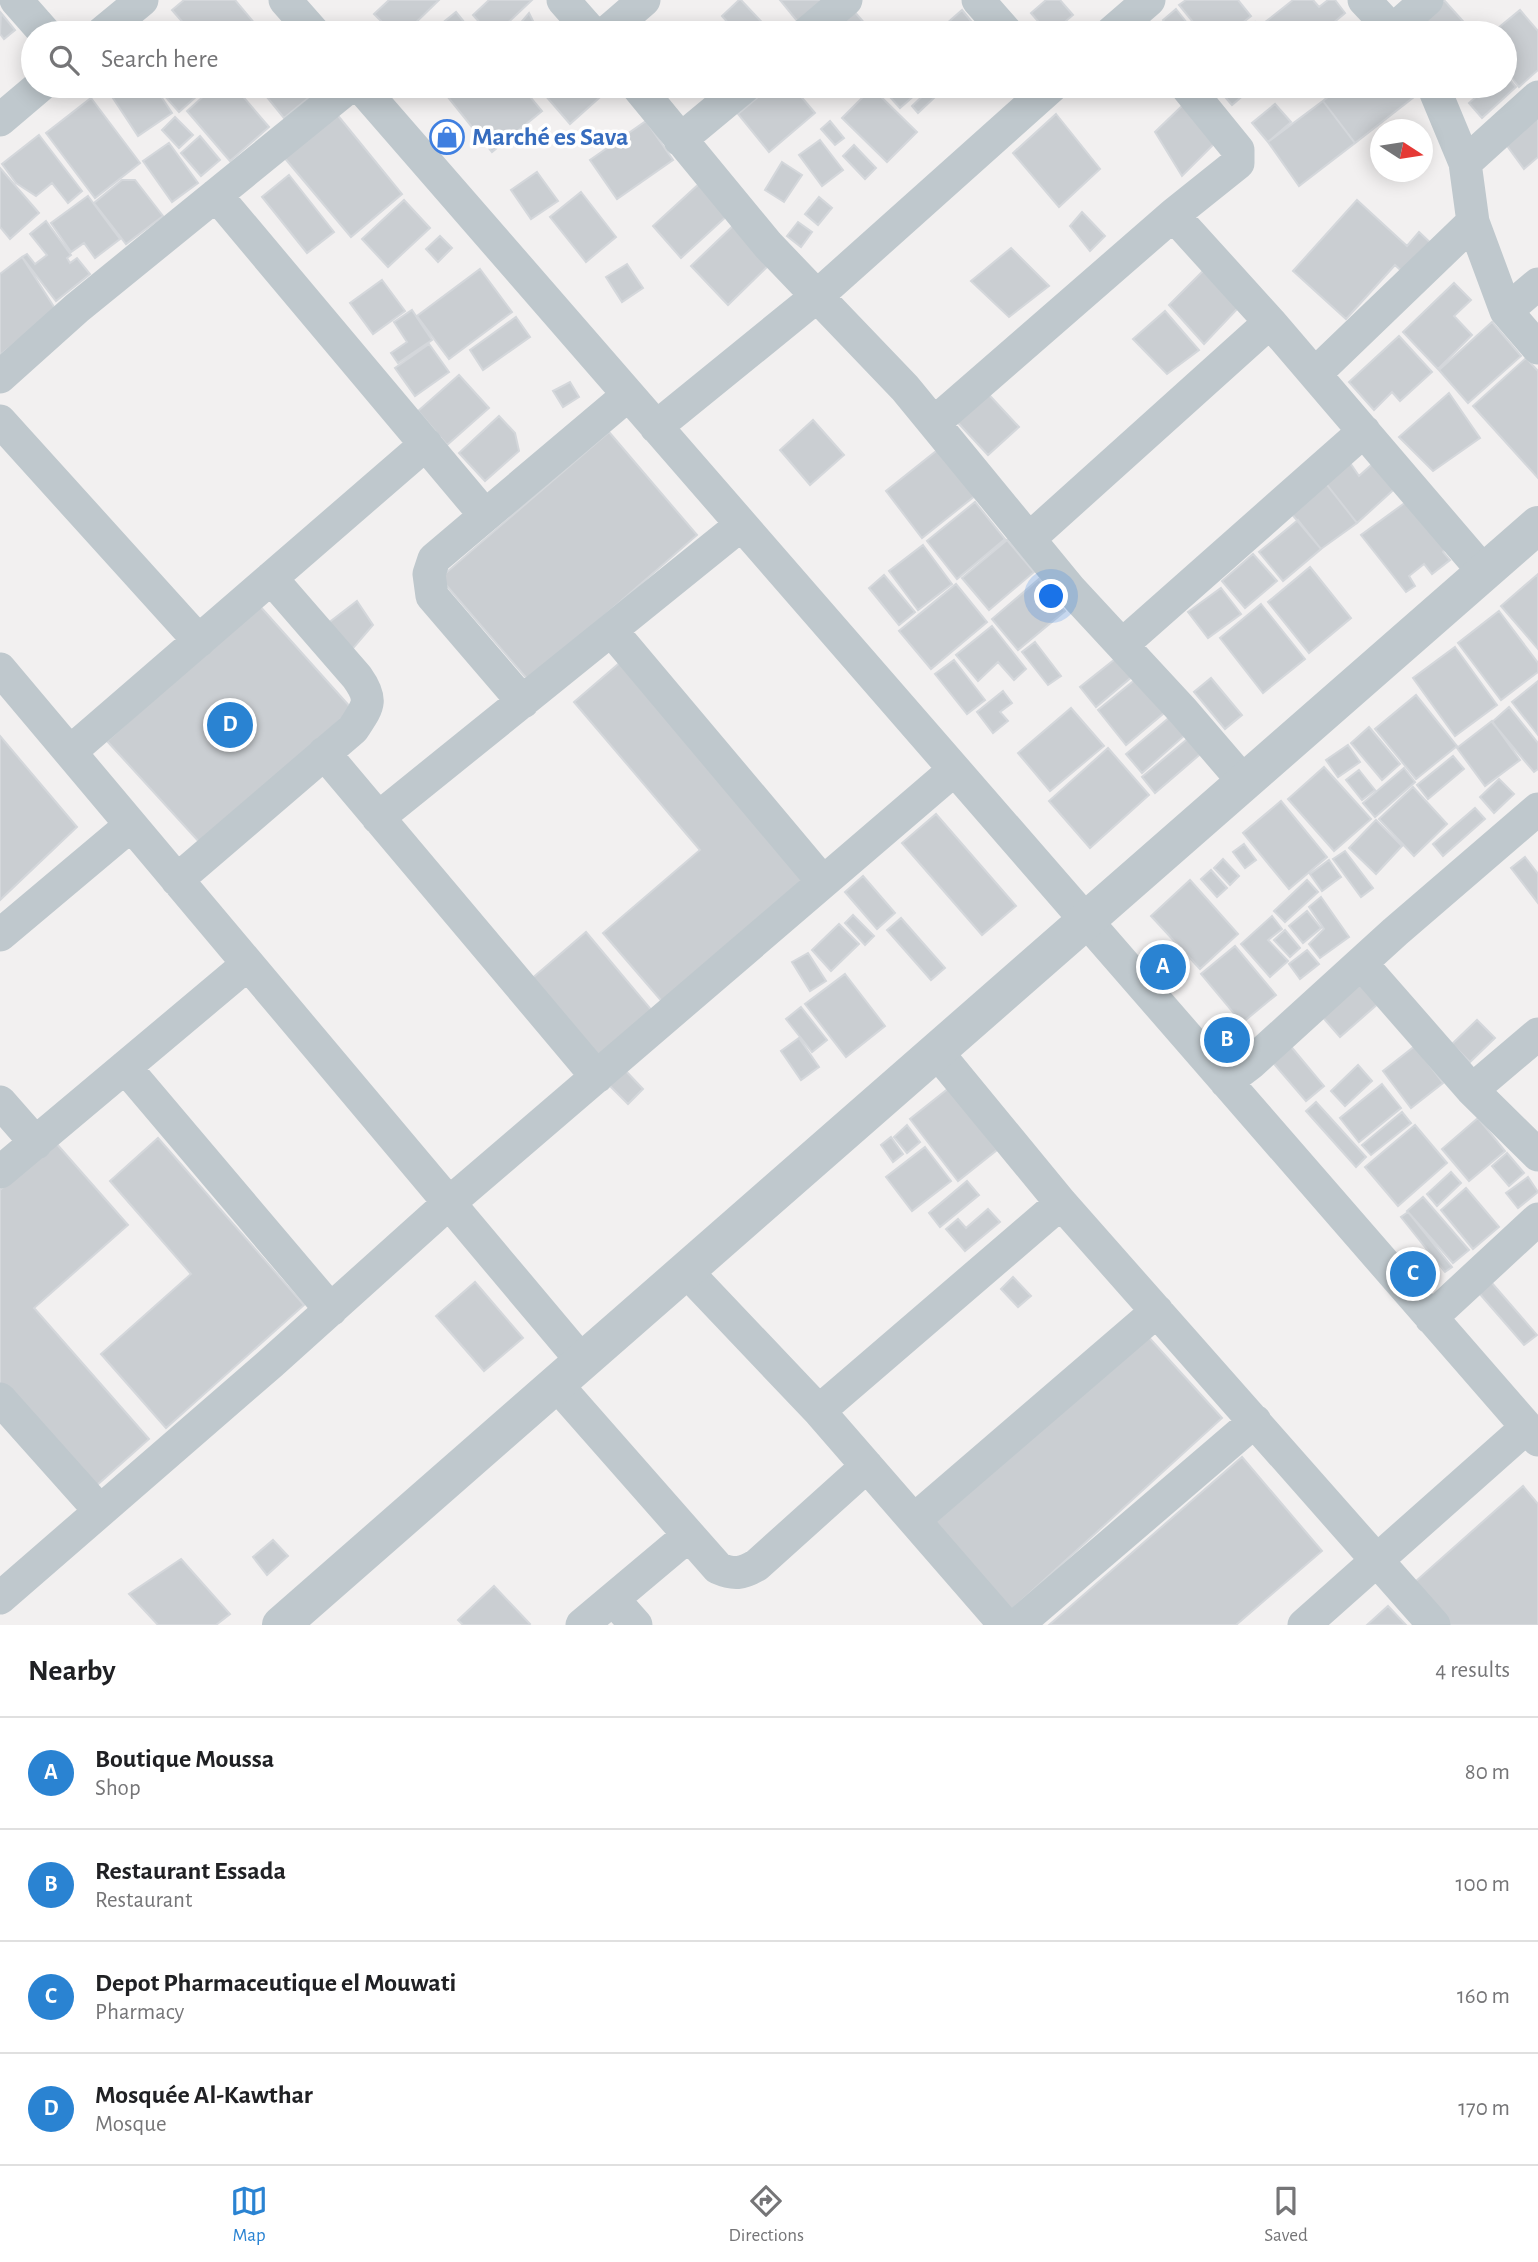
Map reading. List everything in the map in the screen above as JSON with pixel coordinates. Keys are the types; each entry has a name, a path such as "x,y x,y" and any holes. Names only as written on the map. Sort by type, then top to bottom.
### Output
{"street":[{"path":"16,0 34,21"},
{"path":"117,21 142,0"},
{"path":"285,0 303,21"},
{"path":"563,0 581,21"},
{"path":"620,21 644,0"},
{"path":"821,21 846,0"},
{"path":"978,0 996,21"},
{"path":"1364,0 1384,21"},
{"path":"1405,21 1427,0"},
{"path":"1465,163 1538,97"},
{"path":"0,120 26,98"},
{"path":"0,377 77,308 335,98"},
{"path":"369,98 1532,1434 1378,1559 1304,1625"},
{"path":"646,98 768,245 905,388 1070,589 1183,711 1244,782"},
{"path":"680,141 730,98"},
{"path":"656,427 816,297 1039,98"},
{"path":"934,423 1173,215 1238,163 1238,150 1196,98"},
{"path":"1438,98 1465,163 1473,222 1506,312 1538,348"},
{"path":"216,195 485,514"},
{"path":"1173,215 1270,322 1484,572"},
{"path":"1315,374 1473,222"},
{"path":"1506,312 1538,284"},
{"path":"1029,539 1270,322"},
{"path":"523,702 432,596 429,574 434,559 628,395"},
{"path":"0,421 199,641"},
{"path":"1122,645 1364,431"},
{"path":"70,752 426,444"},
{"path":"378,818 741,524"},
{"path":"281,1625 1538,525"},
{"path":"177,880 353,729 368,706 367,691 358,677 271,578"},
{"path":"611,630 823,883"},
{"path":"0,669 449,1203 569,1373 689,1535 718,1567 731,1574 744,1573 757,1565 867,1466"},
{"path":"324,753 597,1077"},
{"path":"0,1598 331,1310 449,1203 954,770"},
{"path":"1226,1082 1251,1063 1538,809"},
{"path":"0,935 131,825"},
{"path":"1361,963 1472,1090 1538,1155"},
{"path":"0,1172 248,964"},
{"path":"1472,1090 1538,1034"},
{"path":"936,1051 1060,1203 1434,1625"},
{"path":"125,1067 331,1310"},
{"path":"0,1102 36,1143"},
{"path":"819,1411 1060,1203"},
{"path":"1431,1318 1538,1219"},
{"path":"686,1270 819,1411 1005,1625"},
{"path":"914,1520 1157,1311"},
{"path":"0,1399 100,1511"},
{"path":"1017,1625 1255,1421"},
{"path":"582,1625 689,1535"},
{"path":"613,1599 636,1625"}],"building":[{"path":"184,0 235,0 253,21 182,21 172,10"},
{"path":"389,0 439,0 417,21 381,21 374,14"},
{"path":"489,0 532,0 510,21 478,21 473,15"},
{"path":"741,0 761,21 726,21 722,16"},
{"path":"780,0 824,0 799,21"},
{"path":"1046,0 1060,0 1073,15 1066,21 1038,21 1031,13"},
{"path":"1186,0 1238,0 1251,16 1245,21 1192,21 1179,5"},
{"path":"1293,0 1313,0 1319,7 1328,0 1335,0 1345,13 1336,21 1267,21"},
{"path":"1444,0 1463,21 1420,21"},
{"path":"1176,9 1186,21 1164,21"},
{"path":"853,10 863,21 841,21"},
{"path":"962,10 971,21 950,21"},
{"path":"1520,10 1538,31 1538,70 1519,87 1517,21 1507,21"},
{"path":"456,12 463,21 445,21"},
{"path":"1,13 15,30 4,39 0,34"},
{"path":"529,13 533,21 522,21"},
{"path":"91,98 140,163 95,198 46,133"},
{"path":"113,98 162,98 172,113 138,136"},
{"path":"167,98 195,98 179,112"},
{"path":"202,98 244,98 269,127 230,161 187,111"},
{"path":"268,98 308,98 284,118"},
{"path":"449,98 531,98 542,111 492,152"},
{"path":"548,98 599,98 570,124"},
{"path":"757,98 802,98 815,113 769,152 738,114"},
{"path":"862,98 882,98 917,132 887,162 842,118"},
{"path":"891,98 911,98 900,108"},
{"path":"920,98 934,98 918,113 912,106"},
{"path":"1226,98 1240,98 1232,105"},
{"path":"1327,98 1413,98 1386,119 1370,119 1370,131 1355,143 1323,101"},
{"path":"1475,98 1504,98 1482,118 1469,103"},
{"path":"1323,101 1355,143 1299,186 1268,142"},
{"path":"1185,103 1215,143 1182,176 1155,132"},
{"path":"1275,104 1291,122 1268,142 1252,123"},
{"path":"1538,111 1538,157 1524,169 1502,139"},
{"path":"335,112 402,194 351,237 283,156"},
{"path":"1056,114 1100,169 1059,207 1013,153"},
{"path":"175,117 193,135 179,148 162,130"},
{"path":"646,121 673,160 617,199 590,160"},
{"path":"830,121 844,138 835,145 821,129"},
{"path":"39,135 82,191 68,203 52,183 36,196 16,183 2,164"},
{"path":"200,136 220,160 201,176 181,153"},
{"path":"820,140 843,170 822,186 799,155"},
{"path":"169,143 198,183 172,202 143,161"},
{"path":"854,145 876,168 865,179 843,156"},
{"path":"782,162 802,175 784,202 765,190"},
{"path":"0,168 39,213 10,239 0,227"},
{"path":"537,172 558,201 531,219 511,190"},
{"path":"289,175 334,232 307,253 262,197"},
{"path":"122,180 135,180 163,216 126,244 94,203"},
{"path":"700,183 728,215 681,258 653,226"},
{"path":"581,192 616,237 586,262 550,217"},
{"path":"88,196 120,239 95,258 84,243 71,252 51,223"},
{"path":"819,197 832,208 818,225 805,214"},
{"path":"404,200 430,228 388,267 362,239"},
{"path":"1357,200 1407,246 1419,232 1435,247 1408,277 1395,265 1346,319 1293,271"},
{"path":"1082,212 1105,236 1090,251 1070,226"},
{"path":"46,221 71,255 67,258 70,263 77,258 90,274 56,301 22,257 27,254 35,264 47,255 30,234"},
{"path":"798,222 812,232 801,247 787,236"},
{"path":"735,224 772,262 728,305 691,266"},
{"path":"440,236 452,248 438,262 426,249"},
{"path":"1011,248 1049,286 1009,317 971,281"},
{"path":"22,257 56,310 0,355 0,274"},
{"path":"627,264 643,288 622,302 606,277"},
{"path":"480,269 512,312 449,359 417,316"},
{"path":"1203,271 1239,307 1204,344 1169,305"},
{"path":"382,280 405,311 373,334 350,303"},
{"path":"1454,283 1471,300 1454,316 1472,335 1438,369 1403,332"},
{"path":"412,310 432,340 398,363 391,353 407,342 394,322"},
{"path":"1165,311 1199,350 1167,374 1133,339"},
{"path":"516,317 530,337 483,370 470,350"},
{"path":"1492,322 1521,356 1468,403 1439,370"},
{"path":"1399,336 1432,372 1400,401 1392,392 1374,410 1349,382"},
{"path":"429,344 449,372 415,396 395,368"},
{"path":"1526,358 1538,371 1538,478 1473,406"},
{"path":"459,375 489,408 447,445 418,411"},
{"path":"570,382 579,397 563,407 553,391"},
{"path":"979,384 1019,427 988,455 948,412"},
{"path":"1449,393 1480,438 1433,471 1399,437"},
{"path":"499,416 515,433 519,451 485,481 459,453"},
{"path":"813,420 844,455 810,485 780,450"},
{"path":"609,432 697,535 529,681 440,578"},
{"path":"940,448 976,495 922,538 886,491"},
{"path":"1346,457 1359,476 1379,458 1400,484 1357,523 1324,481"},
{"path":"1324,481 1357,523 1321,549 1290,512"},
{"path":"975,502 1005,539 957,579 927,541"},
{"path":"1406,502 1447,546 1443,552 1450,560 1432,574 1424,564 1409,576 1415,586 1406,592 1361,535"},
{"path":"1298,520 1321,549 1283,581 1259,552"},
{"path":"1007,540 1034,572 989,610 962,578"},
{"path":"923,545 952,584 918,610 889,571"},
{"path":"1253,554 1277,581 1245,608 1222,581"},
{"path":"1310,567 1351,618 1309,653 1268,602"},
{"path":"1538,574 1538,649 1501,606"},
{"path":"884,575 915,612 899,625 869,588"},
{"path":"1039,579 1065,611 1018,650 992,619"},
{"path":"956,584 987,622 931,669 899,631"},
{"path":"1221,588 1241,614 1208,638 1188,612"},
{"path":"357,601 373,625 349,653 327,624"},
{"path":"258,604 352,709 202,845 107,741"},
{"path":"1261,604 1305,659 1263,693 1220,638"},
{"path":"1499,611 1538,663 1538,672 1501,700 1458,643"},
{"path":"992,626 1026,669 1014,680 998,662 978,681 956,655"},
{"path":"1035,642 1061,676 1048,685 1022,652"},
{"path":"1455,647 1497,705 1455,736 1413,678"},
{"path":"1119,656 1134,675 1096,707 1080,687"},
{"path":"623,660 810,880 665,1005 603,933 700,850 574,702"},
{"path":"954,660 985,700 967,714 935,674"},
{"path":"1211,678 1242,715 1225,729 1194,692"},
{"path":"1136,679 1164,713 1126,745 1098,710"},
{"path":"1538,681 1538,735 1512,702"},
{"path":"1003,691 1012,703 1000,712 1008,721 993,733 977,712"},
{"path":"1416,695 1457,746 1416,779 1375,729"},
{"path":"1509,707 1538,743 1538,769 1534,772 1492,722"},
{"path":"1071,708 1104,746 1050,791 1018,753"},
{"path":"1170,717 1185,735 1142,773 1126,754"},
{"path":"1492,721 1520,760 1485,786 1457,748"},
{"path":"1369,727 1400,764 1382,780 1351,743"},
{"path":"0,736 77,827 0,900"},
{"path":"1191,736 1204,751 1155,793 1142,777"},
{"path":"1348,745 1360,762 1338,777 1326,760"},
{"path":"1108,748 1149,795 1090,848 1049,801"},
{"path":"1453,756 1464,769 1428,799 1417,785"},
{"path":"1324,767 1371,819 1334,851 1288,799"},
{"path":"1404,768 1415,782 1375,817 1363,803"},
{"path":"1359,770 1375,790 1362,800 1346,780"},
{"path":"1499,779 1514,794 1494,813 1480,797"},
{"path":"1413,787 1447,824 1414,856 1379,819"},
{"path":"1281,801 1327,857 1289,889 1243,833"},
{"path":"1475,808 1485,819 1443,856 1433,844"},
{"path":"936,814 1016,906 982,935 902,843"},
{"path":"1376,820 1402,846 1376,874 1349,848"},
{"path":"1244,844 1256,860 1245,868 1233,852"},
{"path":"1345,851 1373,888 1361,897 1333,859"},
{"path":"1525,857 1538,874 1538,903 1511,868"},
{"path":"1223,859 1239,876 1230,885 1214,868"},
{"path":"1329,860 1341,877 1322,891 1310,874"},
{"path":"1211,870 1227,888 1217,897 1201,879"},
{"path":"863,876 895,913 877,929 845,892"},
{"path":"1190,880 1238,934 1200,969 1151,916"},
{"path":"1307,880 1318,892 1285,922 1274,911"},
{"path":"1321,897 1349,937 1320,958 1309,944 1324,929 1309,907"},
{"path":"1307,911 1321,928 1303,943 1289,926"},
{"path":"853,915 874,936 865,945 845,923"},
{"path":"1272,916 1282,929 1268,940 1288,961 1270,977 1241,944"},
{"path":"901,918 945,968 931,980 887,930"},
{"path":"839,924 859,944 831,971 812,950"},
{"path":"1285,930 1300,948 1290,957 1274,940"},
{"path":"586,932 654,1013 597,1060 530,980"},
{"path":"1235,946 1276,995 1242,1023 1201,974"},
{"path":"1307,950 1319,964 1300,979 1289,964"},
{"path":"808,953 826,981 810,991 792,962"},
{"path":"845,974 885,1026 846,1057 805,1004"},
{"path":"1357,978 1379,1003 1340,1037 1319,1013"},
{"path":"801,1007 827,1040 812,1052 786,1019"},
{"path":"1477,1020 1495,1038 1470,1062 1452,1044"},
{"path":"799,1038 819,1067 801,1080 781,1051"},
{"path":"1288,1043 1324,1086 1306,1101 1269,1058"},
{"path":"1415,1046 1443,1083 1411,1108 1383,1071"},
{"path":"1358,1065 1372,1081 1345,1106 1331,1091"},
{"path":"623,1068 643,1089 628,1104 607,1083"},
{"path":"1382,1084 1401,1108 1359,1142 1340,1118"},
{"path":"949,1088 997,1150 958,1181 910,1119"},
{"path":"1316,1102 1366,1157 1356,1167 1306,1111"},
{"path":"1402,1112 1411,1123 1371,1155 1362,1145"},
{"path":"1478,1118 1505,1151 1469,1181 1442,1149"},
{"path":"907,1125 920,1142 907,1153 894,1137"},
{"path":"1415,1125 1447,1163 1398,1206 1365,1167"},
{"path":"891,1137 903,1154 893,1162 881,1145"},
{"path":"158,1138 304,1305 166,1428 101,1354 191,1274 110,1181"},
{"path":"55,1142 128,1225 34,1308 149,1439 88,1493 0,1393 0,1190"},
{"path":"925,1147 951,1181 912,1211 886,1177"},
{"path":"1507,1153 1524,1173 1509,1186 1492,1166"},
{"path":"1451,1172 1461,1183 1437,1206 1427,1194"},
{"path":"1528,1177 1538,1192 1518,1208 1506,1193"},
{"path":"967,1181 979,1195 940,1227 929,1213"},
{"path":"1466,1188 1499,1227 1473,1249 1441,1210"},
{"path":"1423,1197 1469,1250 1453,1263 1407,1211"},
{"path":"988,1209 1000,1222 965,1251 946,1229 958,1219 966,1228"},
{"path":"1408,1212 1452,1267 1445,1272 1401,1217"},
{"path":"1013,1277 1031,1296 1018,1307 1001,1289"},
{"path":"475,1282 523,1338 484,1371 436,1316"},
{"path":"1491,1282 1537,1335 1524,1345 1479,1293"},
{"path":"1144,1332 1222,1418 1009,1612 931,1525"},
{"path":"1242,1457 1322,1551 1236,1625 1049,1625"},
{"path":"1523,1486 1538,1504 1538,1625 1438,1625 1407,1589"},
{"path":"273,1540 288,1556 267,1575 253,1557"},
{"path":"181,1559 230,1614 216,1625 158,1625 129,1594"},
{"path":"494,1586 529,1625 463,1625 458,1620"},
{"path":"1388,1606 1406,1625 1367,1625"}],"place":[{"name":"Marché es Sava","path":"447,137"},
{"name":"Mosquée Al-Kawthar","path":"230,725"},
{"name":"Boutique Moussa","path":"1163,967"},
{"name":"Restaurant Essada","path":"1227,1040"},
{"name":"Depot Pharmaceutique el Mouwati","path":"1413,1274"}]}
